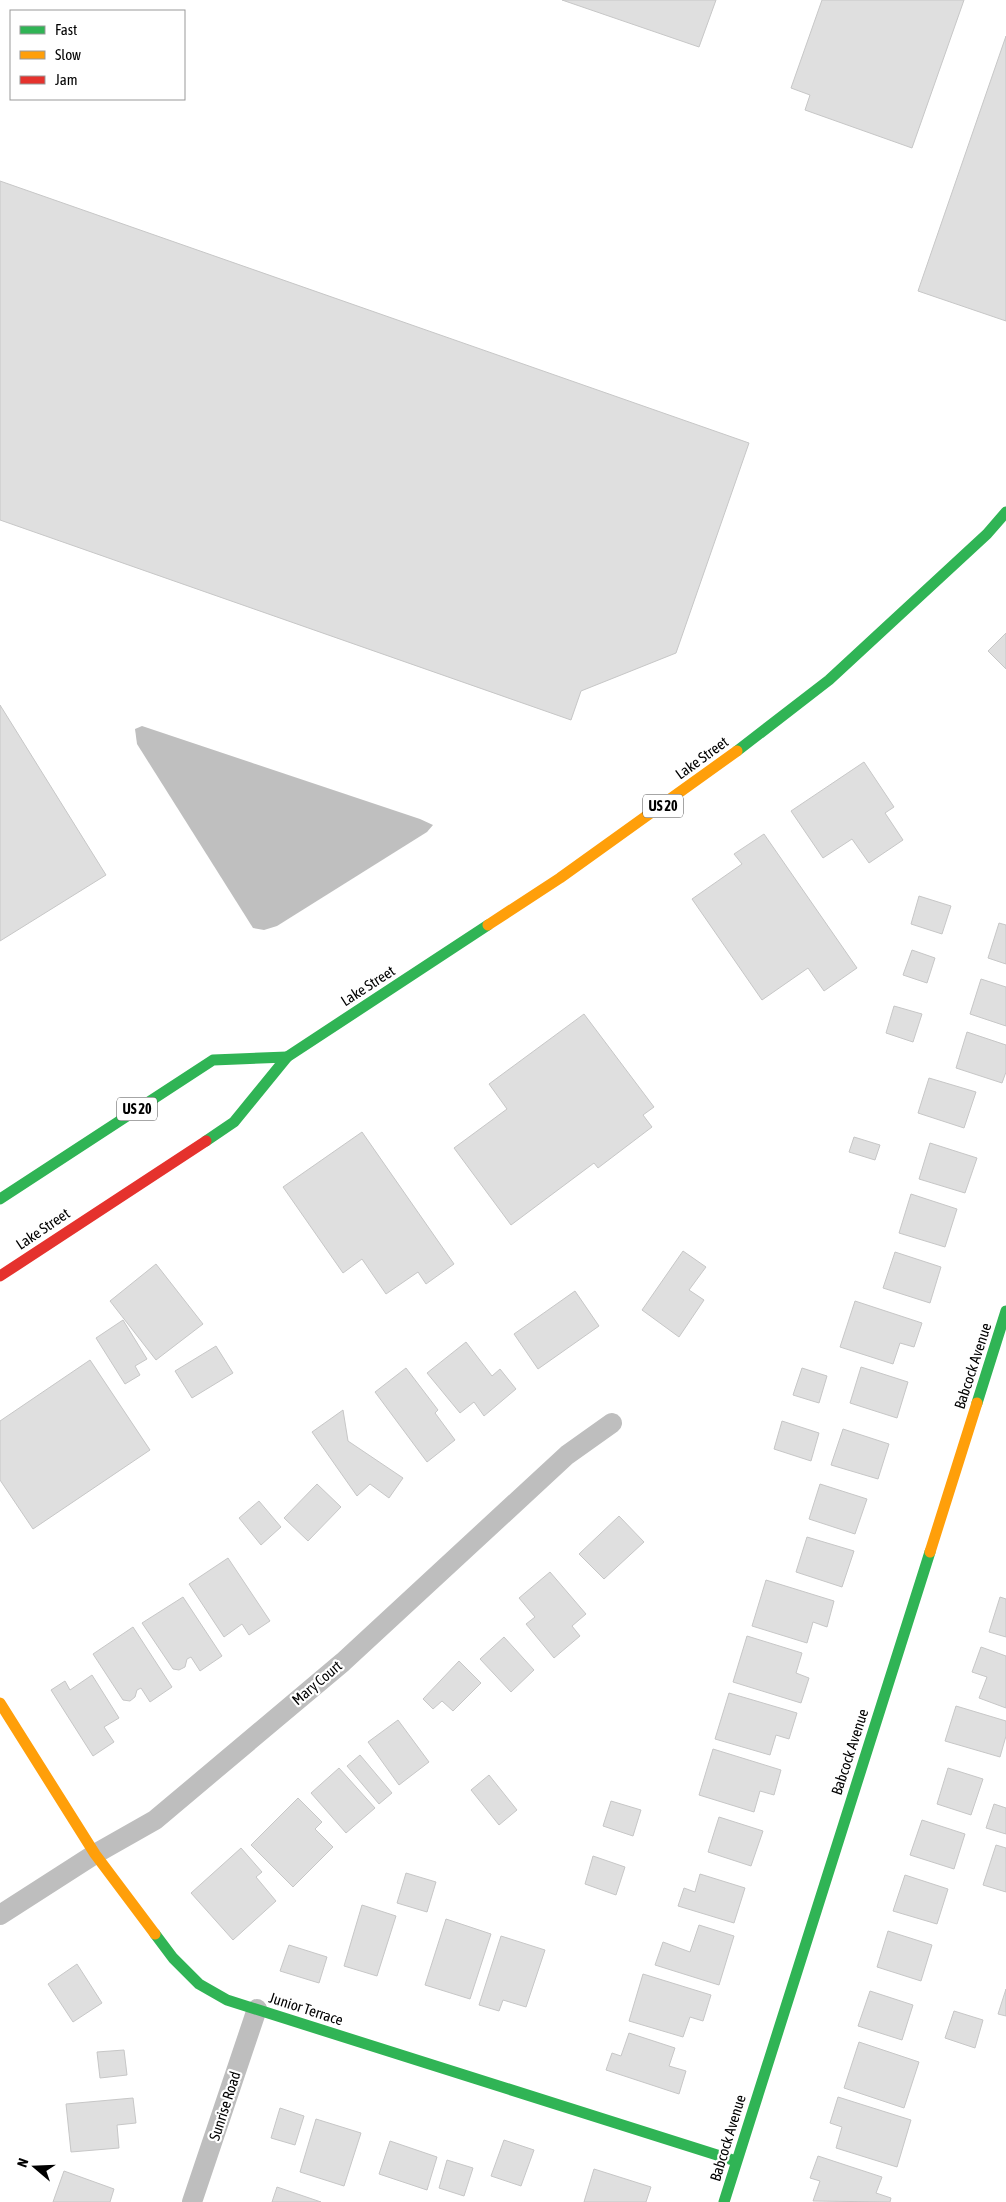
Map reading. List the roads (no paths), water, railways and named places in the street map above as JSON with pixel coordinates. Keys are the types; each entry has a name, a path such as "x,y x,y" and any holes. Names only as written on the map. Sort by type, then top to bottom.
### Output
{"street":[{"name":"Lake Street","path":"0,1276 234,1122 287,1057 568,873 733,754 829,680 986,534 1006,512"},
{"path":"986,534 1006,540"},
{"name":"US 20","path":"0,1199 213,1060 287,1057"},
{"name":"Babcock Avenue","path":"724,2202 1006,1311"},
{"name":"Mary Court","path":"0,1914 162,1813 343,1662 567,1455 612,1423"},
{"name":"Junior Terrace","path":"0,1703 95,1854 173,1958 199,1984 227,2000 736,2161"},
{"name":"Sunrise Road","path":"192,2202 257,2009"}]}
